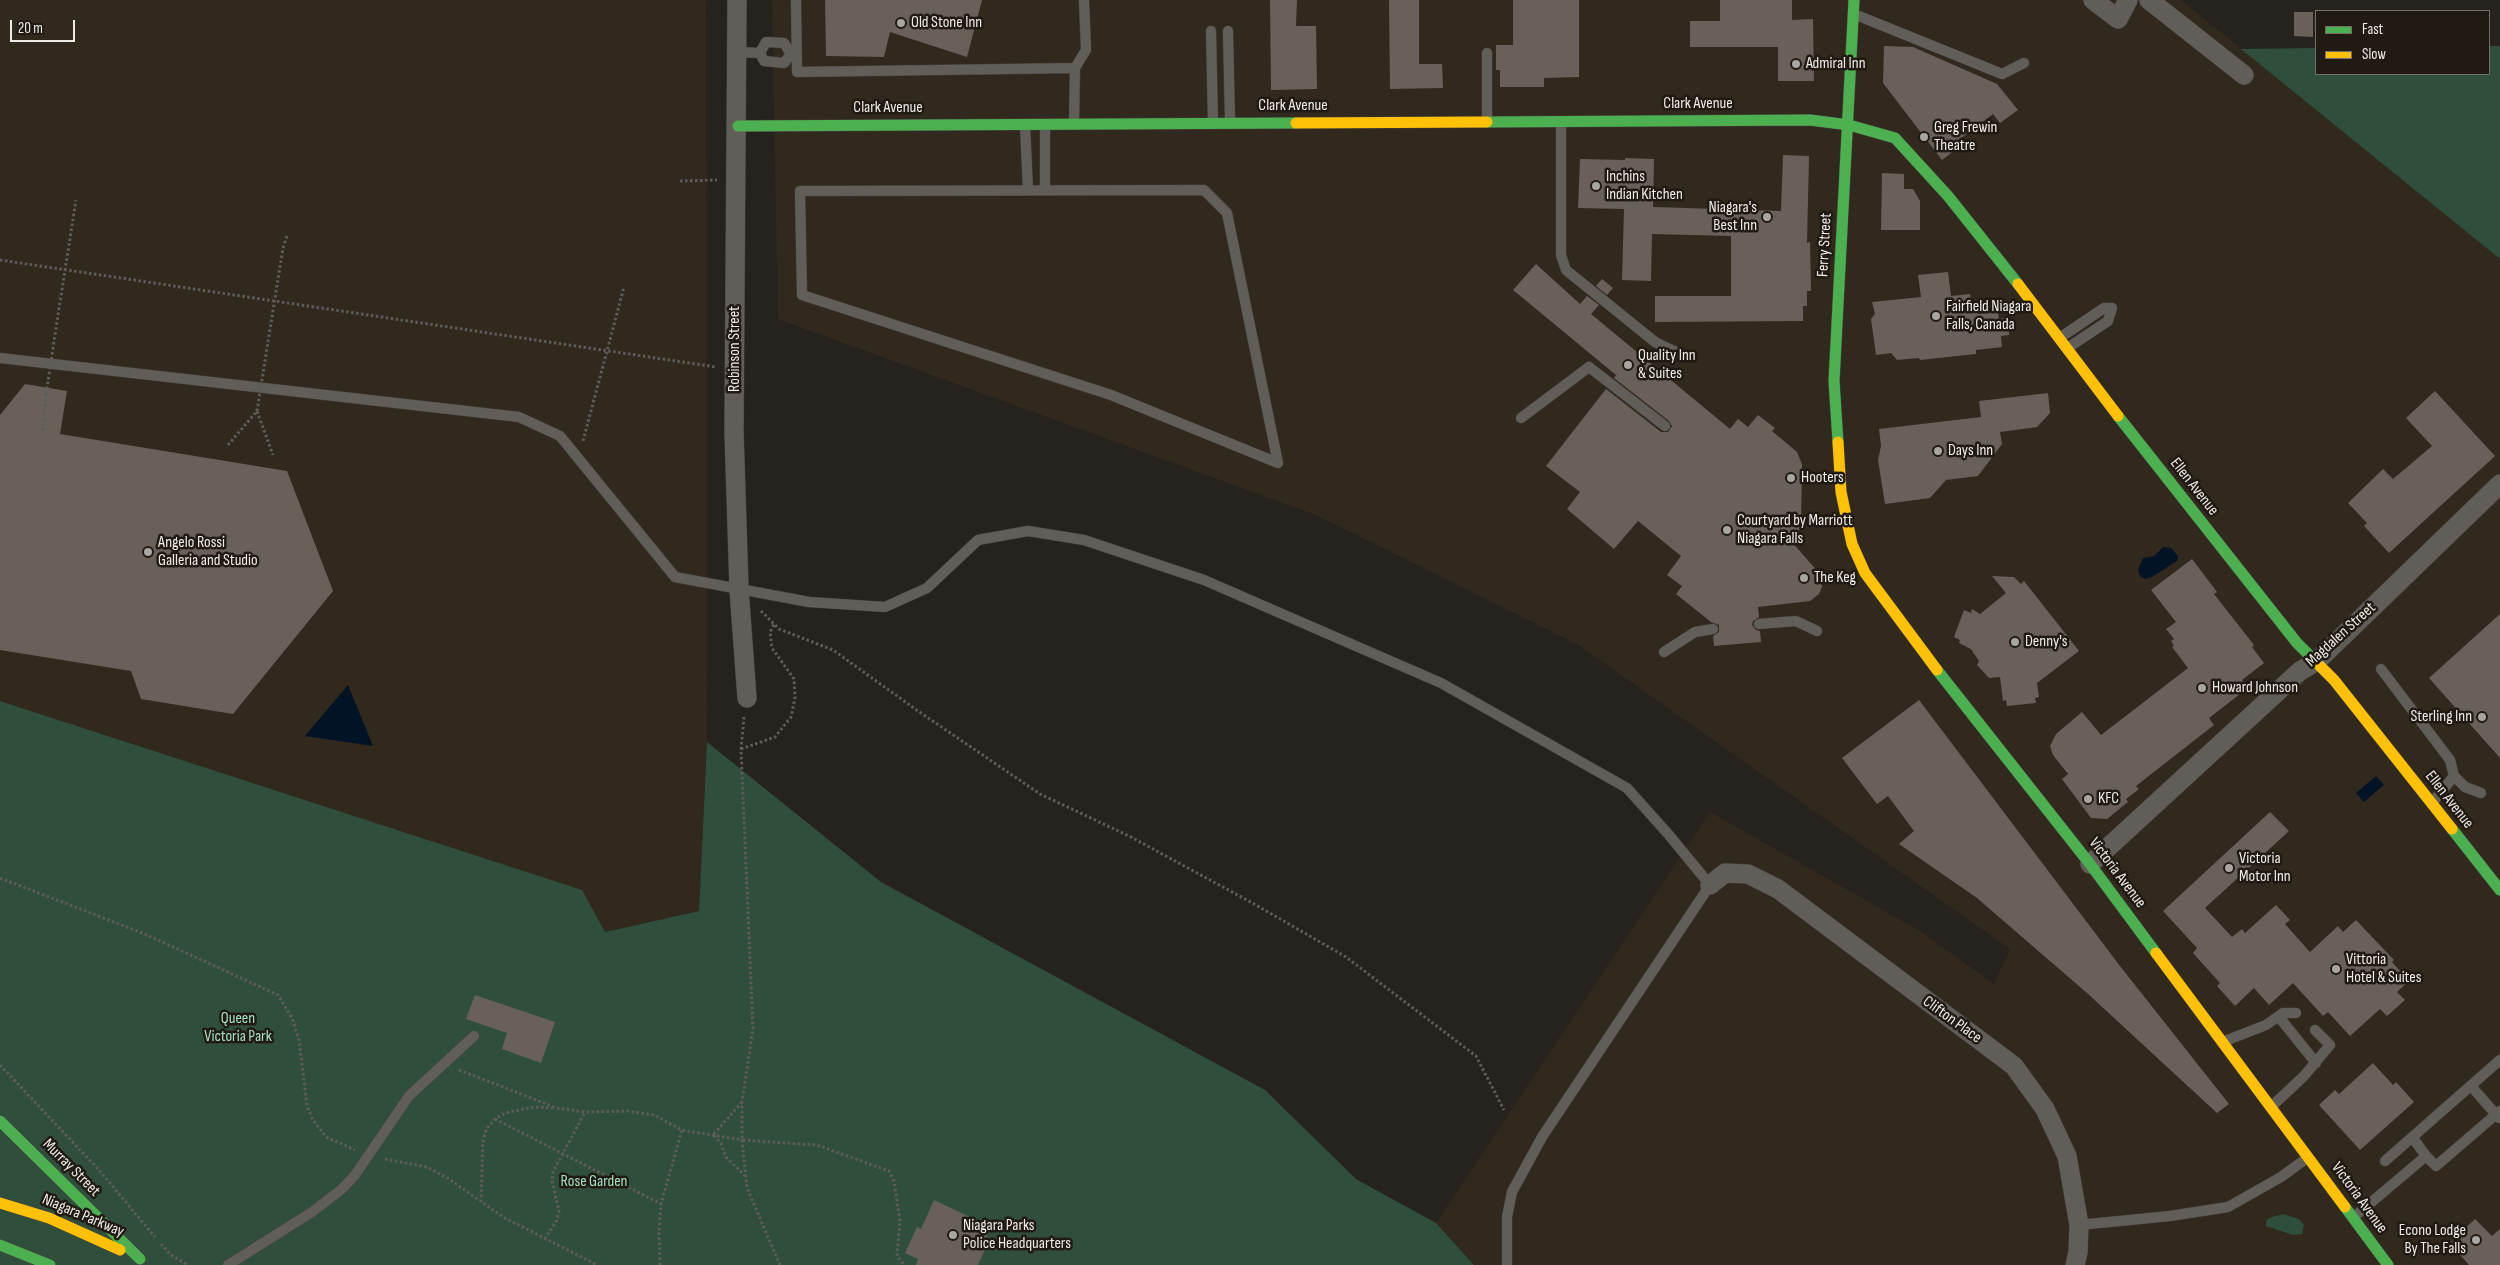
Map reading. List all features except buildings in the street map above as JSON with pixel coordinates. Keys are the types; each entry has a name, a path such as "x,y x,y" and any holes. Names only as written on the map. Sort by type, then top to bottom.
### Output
{"street":[{"name":"Robinson Street","path":"737,0 738,126 735,370 739,590 747,698"},
{"name":"Ferry Street","path":"1841,492 1834,381 1849,125 1854,0"},
{"path":"2093,0 2118,19 2128,0"},
{"path":"2149,0 2244,76"},
{"name":"Clark Avenue","path":"738,126 1810,120 1849,125"},
{"name":"Ellen Avenue","path":"1849,125 1895,138 1948,196 2060,337 2226,555 2297,643 2334,680 2500,890"},
{"name":"Magdalen Street","path":"2090,864 2300,671 2317,661 2500,484"},
{"name":"Victoria Avenue","path":"1841,492 1852,544 1865,573 1906,631 2090,864 2309,1156 2388,1265"},
{"name":"Clifton Place","path":"1710,885 1725,873 1748,874 1778,889 2014,1066 2045,1108 2067,1156 2079,1225 2078,1252 2075,1265"},
{"name":"Murray Street","path":"0,1121 145,1262"},
{"name":"Niagara Parkway","path":"0,1203 72,1228 145,1262"},
{"path":"0,1245 50,1265"}],"lane":[{"path":"796,0 794,54 797,72 1075,68"},
{"path":"1074,124 1075,68 1086,50 1084,0"},
{"path":"1853,14 2002,74 2024,63"},
{"path":"1211,31 1213,123"},
{"path":"1228,31 1230,123"},
{"path":"760,53 766,42 784,43 794,54"},
{"path":"738,52 760,53"},
{"path":"760,53 764,61 784,63 794,54"},
{"path":"1487,53 1487,122"},
{"path":"1561,121 1561,255 1566,270 1655,342 1678,353"},
{"path":"1025,124 1028,190"},
{"path":"1045,124 1045,190"},
{"path":"1028,190 1204,190 1227,213 1278,463 1111,395 802,295 800,191 1028,190"},
{"path":"2060,337 2104,308 2112,308 2108,321 2068,348"},
{"path":"0,358 519,416 560,436 675,577 809,602 885,607 927,588 978,540 1028,531 1084,540 1204,580 1441,683 1627,788 1670,835 1710,885 1542,1136 1512,1192 1507,1217 1507,1265"},
{"path":"1521,418 1589,367 1665,426"},
{"path":"1759,624 1796,621 1817,631"},
{"path":"1664,652 1696,632 1713,629"},
{"path":"2381,669 2442,748 2450,760 2454,776 2465,787 2481,792"},
{"path":"2431,804 2454,776"},
{"path":"2223,1042 2266,1025 2288,1012 2296,1013"},
{"path":"2279,1017 2316,1063"},
{"path":"2271,1106 2316,1063 2330,1045 2315,1030"},
{"path":"228,1265 328,1201 355,1174 409,1096 474,1036"},
{"path":"2385,1161 2500,1060"},
{"path":"2413,1138 2436,1166 2499,1115 2471,1086"},
{"path":"2079,1225 2170,1216 2228,1207 2281,1177 2309,1156"},
{"path":"2353,1217 2426,1156"}],"path":[{"path":"680,181 737,180"},
{"path":"42,431 76,200"},
{"path":"273,455 257,411 283,248 287,236"},
{"path":"0,260 735,370"},
{"path":"578,458 624,287"},
{"path":"228,445 257,411"},
{"path":"739,590 779,629 833,650 918,711 1040,794 1131,837 1256,905 1346,957 1476,1056 1504,1110"},
{"path":"741,749 775,737 791,717 795,698 794,679 772,648 770,632 774,624"},
{"path":"747,698 741,749 753,1028 742,1102 742,1140 748,1188 780,1265"},
{"path":"0,878 145,934 278,995 292,1018 299,1040 307,1106 313,1120 326,1137 367,1156 427,1167 449,1179 503,1217 597,1265"},
{"path":"444,1064 556,1108"},
{"path":"0,1065 99,1170 165,1249 188,1265"},
{"path":"713,1135 742,1102"},
{"path":"481,1202 482,1140 487,1128 495,1119 505,1113 533,1107 585,1112 628,1112 654,1115 682,1130 742,1140 817,1145 889,1171 894,1181 894,1195 900,1221 897,1256 904,1265"},
{"path":"545,1239 557,1220 559,1211 552,1181 553,1172 585,1112"},
{"path":"495,1119 661,1204"},
{"path":"660,1265 658,1232 661,1204 682,1130"},
{"path":"713,1135 721,1143 726,1157 747,1178"}],"shaded area":[{"path":"0,0 706,0 707,742 699,911 604,932 581,890 0,701"},
{"path":"772,0 2181,0 2500,259 2500,1265 1474,1265 1436,1223 1710,812 1920,931 1994,984 2010,949 1577,644 1316,515 778,319"}],"green space":[{"path":"2490,46 2500,46 2500,259 2241,49 2315,48 2315,75 2490,75"},
{"name":"Queen Victoria Park","path":"0,701 582,890 605,932 699,911 707,742 881,882 1265,1090 1356,1179 1436,1223 1474,1265 0,1265"},
{"path":"2283,1214 2299,1219 2304,1225 2302,1234 2293,1235 2266,1226 2266,1221 2269,1218"}],"water":[{"path":"2163,547 2171,548 2178,556 2177,561 2152,577 2145,579 2140,576 2138,570 2143,558 2154,556"},
{"path":"348,685 373,746 305,736"},
{"path":"2376,776 2384,785 2364,802 2356,793"}],"traffic: fast":[{"path":"1838,442 1834,381 1854,0"},
{"path":"1487,122 1810,120 1849,125 1895,138 1948,196 2018,284"},
{"path":"738,126 1296,123"},
{"path":"2118,416 2297,643 2320,666"},
{"path":"1937,670 2090,864 2156,953"},
{"path":"2452,829 2500,890"},
{"path":"0,1121 140,1259"},
{"path":"2345,1207 2388,1265"},
{"path":"0,1245 50,1265"}],"traffic: slow":[{"path":"1296,123 1487,122"},
{"path":"2018,284 2118,416"},
{"path":"1838,442 1841,492 1852,544 1865,573 1937,670"},
{"path":"2320,666 2334,680 2452,829"},
{"path":"2156,953 2345,1207"},
{"path":"0,1203 49,1218 120,1250"}],"place":[{"name":"Old Stone Inn","path":"901,23"},
{"name":"Admiral Inn","path":"1796,64"},
{"name":"Greg Frewin Theatre","path":"1924,137"},
{"name":"Inchins Indian Kitchen","path":"1596,186"},
{"name":"Niagara's Best Inn","path":"1767,217"},
{"name":"Fairfield Niagara Falls, Canada","path":"1936,316"},
{"name":"Quality Inn & Suites","path":"1628,365"},
{"name":"Days Inn","path":"1938,451"},
{"name":"Hooters","path":"1791,478"},
{"name":"Courtyard by Marriott Niagara Falls","path":"1727,530"},
{"name":"Angelo Rossi Galleria and Studio","path":"148,552"},
{"name":"The Keg","path":"1804,578"},
{"name":"Denny's","path":"2015,642"},
{"name":"Howard Johnson","path":"2202,688"},
{"name":"Sterling Inn","path":"2482,717"},
{"name":"KFC","path":"2088,799"},
{"name":"Victoria Motor Inn","path":"2229,868"},
{"name":"Vittoria Hotel & Suites","path":"2336,969"},
{"name":"Niagara Parks Police Headquarters","path":"953,1235"},
{"name":"Econo Lodge By The Falls","path":"2476,1240"}],"park label":[{"name":"Rose Garden","path":"594,1182"}]}
